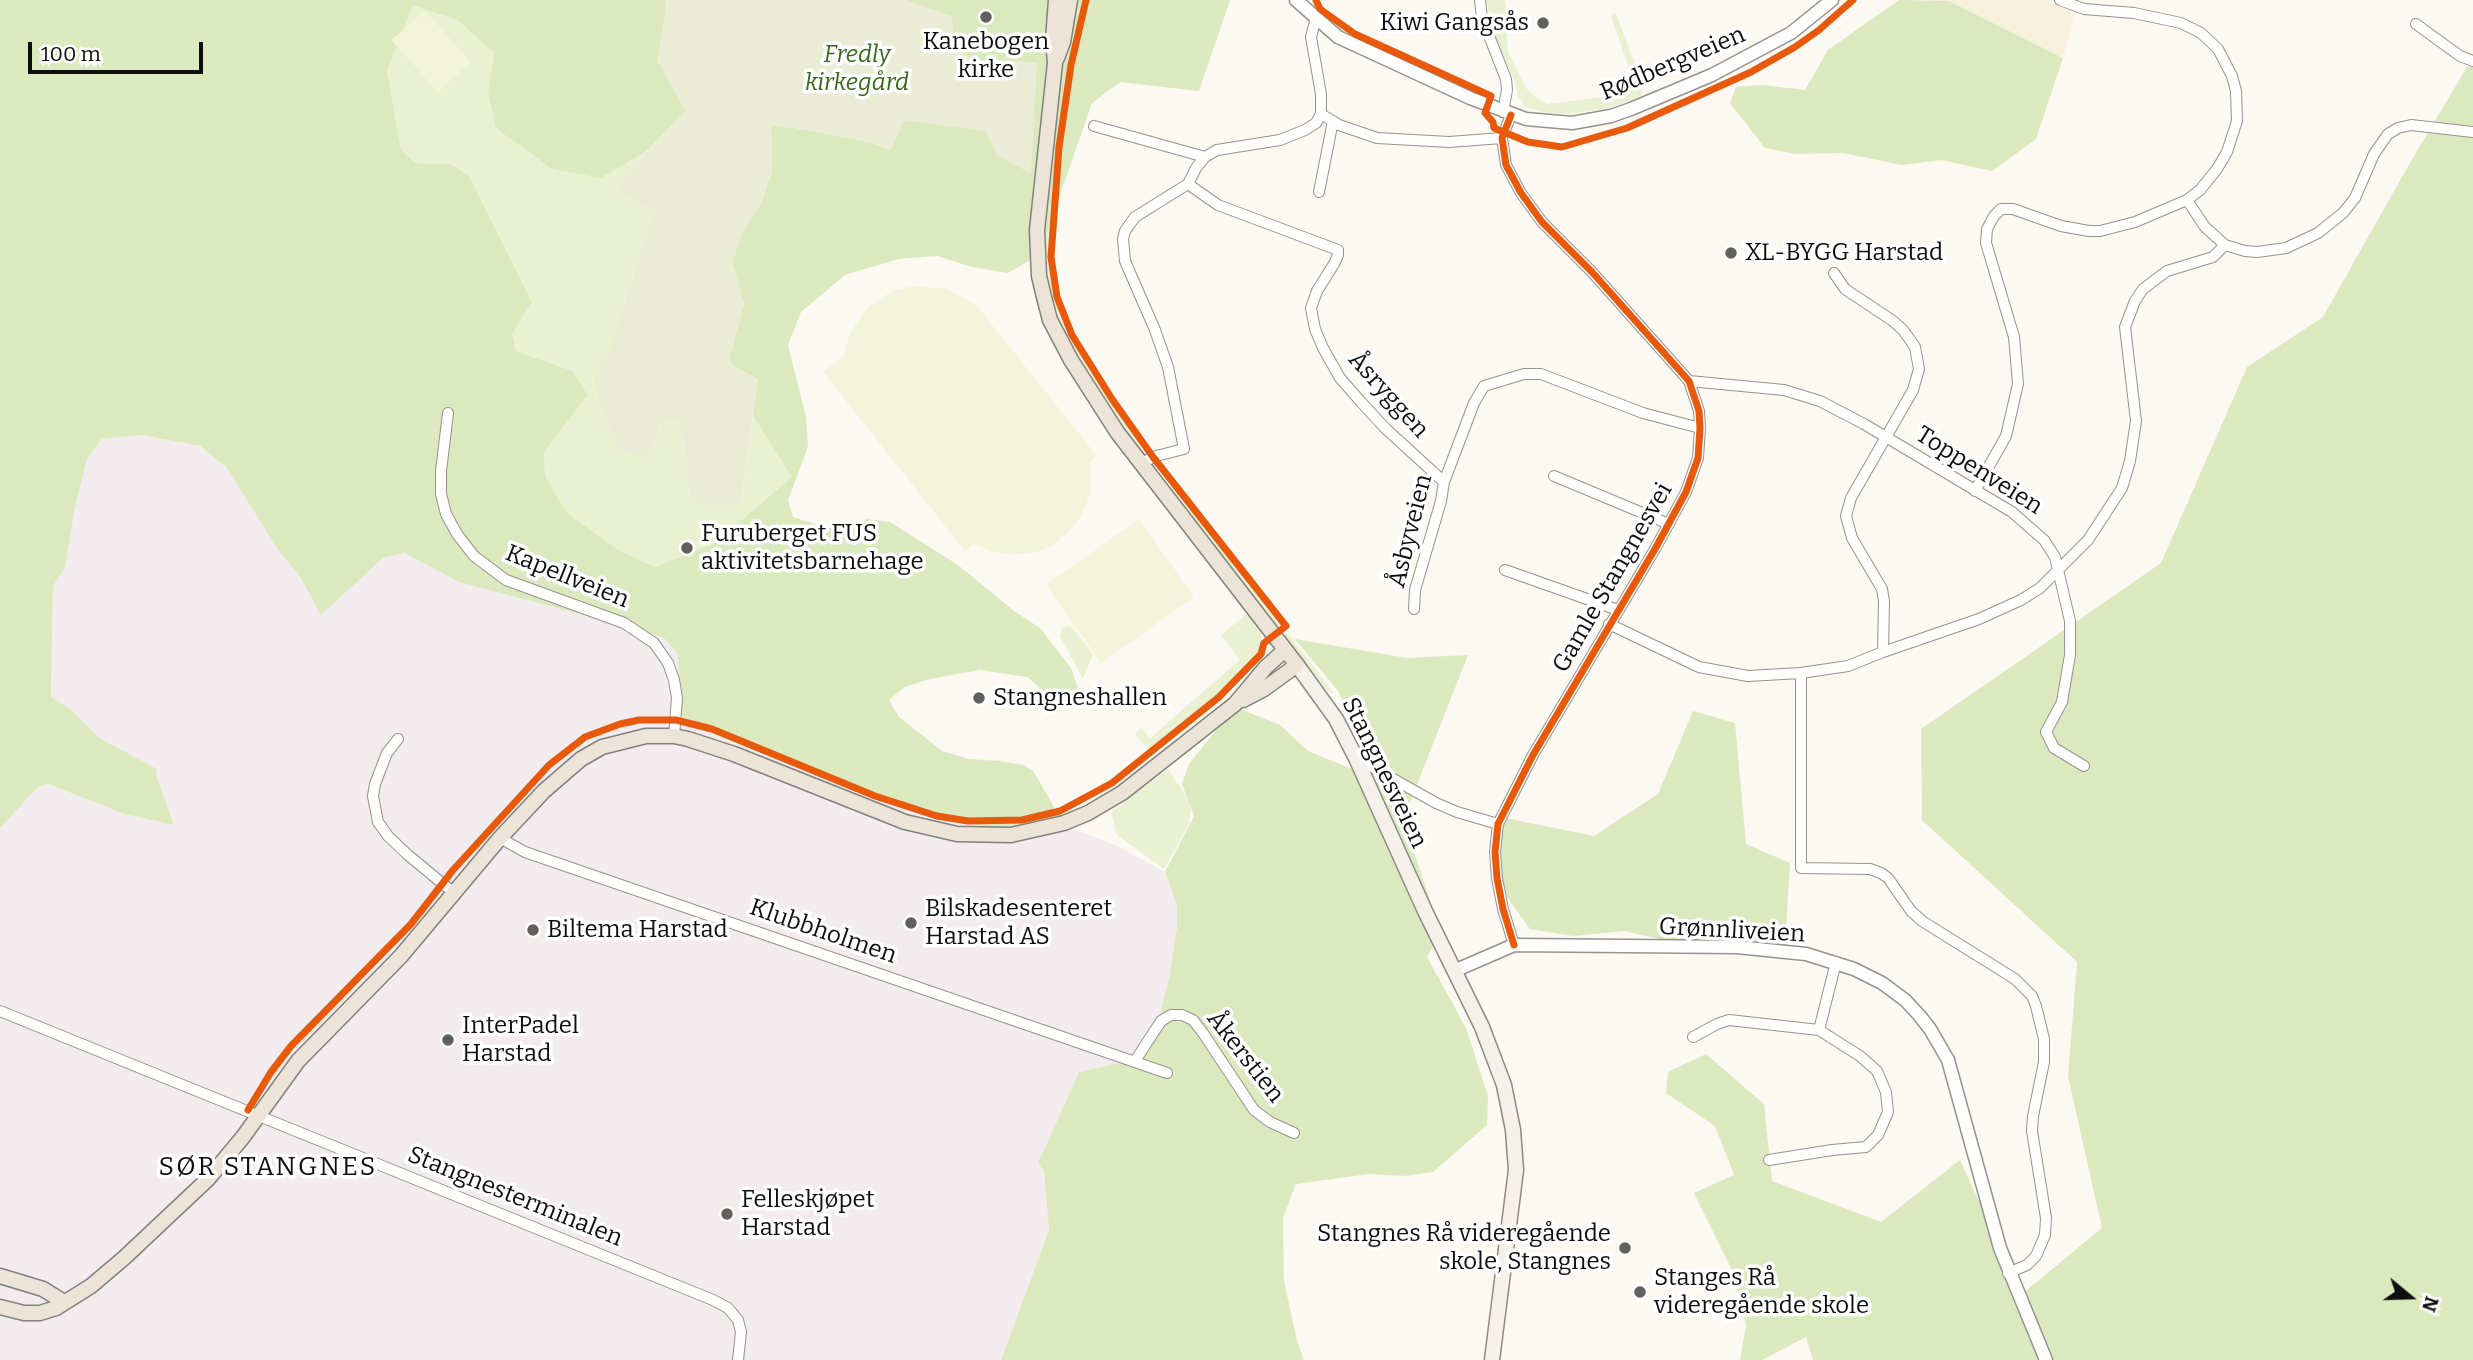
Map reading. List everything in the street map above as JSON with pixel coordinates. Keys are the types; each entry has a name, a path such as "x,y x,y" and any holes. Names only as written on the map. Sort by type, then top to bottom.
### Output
{"main road":[{"name":"Stangnesveien","path":"1056,0 1053,40 1055,63 1037,230 1040,276 1050,320 1071,360 1118,432 1336,719 1482,1027 1504,1085 1513,1130 1516,1170 1492,1360"},
{"name":"Stangnesveien","path":"1055,63 1063,42 1070,0"},
{"path":"1235,704 1266,667 1285,650"},
{"path":"0,1307 24,1313 56,1308 91,1286 186,1200 231,1152 298,1061 401,956 500,838 544,791 581,759 601,747 646,736 674,736 707,743 905,822 957,834 1012,835 1064,823 1100,807 1122,793 1235,704 1264,689 1297,665"},
{"path":"0,1276 43,1289 64,1302"}],"street":[{"path":"1321,114 1356,132 1396,141 1471,141 1502,138 1507,113 1506,79 1482,18 1480,0"},
{"name":"Rødbergveien","path":"1298,1 1338,37 1507,113 1526,120 1572,123 1611,116 1712,75 1791,33 1832,0"},
{"path":"1975,491 2006,436 2018,384 2014,337 1986,243 1989,223 2001,209 2022,211 2075,230 2101,231 2135,222 2187,200 2200,190 2227,152 2237,121 2236,91 2232,76 2218,49 2202,33 2181,23 2134,13 2084,9 2060,0"},
{"path":"1141,463 1184,449 1168,367 1125,261 1125,230 1135,218 1188,184 1205,157 1217,150 1280,140 1312,126 1321,114 1321,94 1311,37 1316,18"},
{"path":"2416,24 2460,57 2473,61"},
{"path":"1319,192 1333,121"},
{"path":"2187,200 2206,227 2225,245 2245,251 2272,251 2303,242 2332,223 2349,205 2380,144 2388,134 2398,128 2411,125 2473,132"},
{"path":"1094,126 1205,157"},
{"name":"Gamle Stangnesvei","path":"1502,138 1506,165 1521,193 1542,222 1592,272 1689,380 1699,411 1700,429 1698,458 1686,492 1533,755 1498,824 1495,852 1497,878 1514,945"},
{"name":"Åsryggen","path":"1188,184 1219,205 1338,250 1339,255 1317,291 1311,309 1322,348 1340,378 1361,402 1444,482"},
{"path":"1609,624 1699,667 1748,676 1801,673 1848,666 1960,626 2006,607 2040,588 2088,540 2122,488 2136,421 2125,327 2135,301 2143,289 2168,271 2213,257 2225,245"},
{"path":"1834,273 1851,293 1893,321 1915,347 1919,369 1917,381 1851,498 1846,516 1852,538 1882,589 1883,652"},
{"name":"Åsbyveien","path":"1414,609 1415,590 1438,514 1444,482 1474,403 1484,386 1524,374 1541,374 1643,413 1700,429"},
{"name":"Toppenveien","path":"1689,380 1761,387 1802,395 1839,410 2012,512 2044,540 2055,557 2070,621 2070,655 2062,702 2046,732 2054,748 2084,766"},
{"name":"Kapellveien","path":"448,413 441,494 446,514 457,534 474,556 506,580 624,622 654,643 668,663 674,680 677,698 674,736"},
{"path":"1554,476 1669,524"},
{"path":"1505,570 1618,610"},
{"path":"1801,673 1801,867 1870,869 1881,873 1922,921 2008,973 2032,996 2043,1039 2044,1062 2032,1131 2046,1218 2045,1235 2036,1256 2027,1265 2008,1273"},
{"path":"398,739 387,753 375,784 373,796 377,822 398,845 454,893"},
{"path":"1356,758 1436,803 1498,824"},
{"name":"Klubbholmen","path":"500,838 525,852 1135,1061"},
{"name":"Grønnliveien","path":"1454,971 1514,945 1737,947 1784,950 1836,962 1868,975 1895,992 1919,1015 1940,1045 1954,1079 2008,1273 2046,1360"},
{"path":"1819,1030 1836,962"},
{"name":"Stangnesterminalen","path":"0,1011 729,1308 738,1320 741,1332 738,1360"},
{"name":"Åkerstien","path":"1135,1061 1161,1020 1171,1015 1182,1015 1193,1020 1203,1033 1254,1110 1270,1122 1294,1133"},
{"path":"1693,1037 1729,1020 1819,1030 1860,1056 1877,1071 1885,1092 1888,1112 1878,1135 1866,1147 1769,1160"},
{"path":"1135,1061 1167,1073"}],"shaded area":[{"path":"1899,0 2048,0 2074,15 2063,58 1949,1"},
{"path":"141,435 200,446 226,467 278,550 299,575 321,615 383,558 404,553 459,582 665,639 678,654 679,695 882,798 987,828 1058,823 1115,845 1165,872 1177,905 1177,927 1170,973 1154,1040 1143,1058 1079,1072 1038,1163 1044,1171 1049,1230 1001,1360 0,1360 0,828 39,786 48,784 124,814 174,825 156,775 157,769 98,737 71,709 51,697 53,586 65,567 87,459 102,439"}],"green space":[{"path":"0,0 667,0 658,61 686,111 647,151 601,178 552,169 496,128 488,92 494,53 457,20 413,5 387,71 401,149 415,163 451,164 470,177 532,302 512,334 516,351 573,371 588,395 544,452 545,476 567,513 620,551 655,567 714,543 792,477 753,416 758,379 733,366 729,359 744,304 732,262 742,233 762,201 772,170 771,125 869,142 890,150 904,120 958,126 986,131 998,156 1037,63 980,61 966,56 954,49 906,0 1230,0 1199,91 1120,82 1092,103 1039,255 1008,273 972,267 937,256 898,259 845,275 801,312 788,345 806,417 808,447 788,500 793,517 846,530 867,519 890,522 958,565 1014,611 1040,628 1071,668 1080,694 1074,702 1060,705 1027,677 980,670 930,679 905,687 889,700 899,717 942,751 969,759 1024,765 1034,772 1053,805 1058,823 1032,832 987,828 882,798 768,756 716,734 675,712 679,695 678,654 665,639 459,582 404,553 383,558 321,615 299,575 278,550 226,467 200,446 141,435 102,439 87,459 65,568 53,586 51,697 71,709 98,737 157,769 156,775 174,825 124,814 48,784 39,786 0,828"},
{"name":"Fredly kirkegård","path":"667,0 906,0 952,16 954,48 966,56 980,61 1037,63 1031,174 998,155 986,131 904,120 891,150 869,142 771,125 772,170 762,201 742,233 732,262 744,304 729,359 733,366 758,379 741,497 737,506 692,501 682,420 661,419 648,456 621,451 596,391 595,376 610,348 654,211 627,197 619,186 622,178 686,111 658,61"},
{"path":"1486,0 1505,0 1508,52 1526,88 1547,104 1609,96 1632,89 1634,83 1611,16 1615,12 1643,83 1641,97 1605,109 1568,114 1525,107 1518,96 1515,82 1494,34"},
{"path":"1899,0 1949,1 2063,58 2036,139 1992,171 1941,160 1902,165 1843,153 1796,154 1765,148 1730,103 1736,87 1763,85 1805,90 1828,50"},
{"path":"413,4 457,20 494,53 488,92 601,178 647,151 622,178 627,197 654,211 610,348 595,376 661,418 682,419 692,500 737,505 741,497 753,416 792,477 714,543 655,567 620,551 567,513 545,476 544,452 588,395 573,371 516,351 512,334 532,301 470,177 451,164 415,163 401,149 387,71"},
{"path":"425,11 471,62 438,92 391,40"},
{"path":"2473,66 2473,1360 1813,1360 1806,1337 1762,1360 1740,1360 1746,1325 1733,1272 1694,1193 1734,1175 1715,1126 1666,1093 1668,1072 1706,1054 1764,1104 1772,1181 1881,1222 1960,1160 2022,1294 2102,1228 2068,1076 2077,962 1922,820 1921,729 2161,563 2247,367 2323,317 2467,67"},
{"path":"1051,200 1048,260 1061,316 1083,360 1143,450 1094,386 1077,359 1057,317 1045,263 1045,231"},
{"path":"914,286 948,289 977,306 1097,456 1090,462 1090,495 1082,514 1070,531 1051,546 1013,555 993,552 973,544 965,551 823,372 844,356 850,333 867,308 892,291"},
{"path":"1171,489 1175,490 1280,626 1276,626 1176,499"},
{"path":"1139,519 1194,597 1101,663 1046,585"},
{"path":"1248,613 1261,630 1261,644 1257,654 1227,686 1147,748 1135,734 1141,728 1150,738 1240,660 1221,635"},
{"path":"1067,626 1073,628 1093,655 1083,679 1060,636 1062,629"},
{"path":"1286,632 1335,694 1326,690 1284,636"},
{"path":"1295,639 1407,658 1468,655 1403,820 1441,933 1427,957 1466,1028 1488,1096 1487,1125 1433,1172 1404,1176 1369,1174 1296,1184 1283,1218 1284,1281 1297,1341 1304,1360 1001,1360 1049,1230 1044,1171 1038,1163 1079,1072 1143,1058 1154,1040 1170,973 1177,927 1177,905 1165,872 1194,816 1182,784 1189,764 1232,710 1238,708 1280,725 1308,751 1359,772 1363,764 1361,744 1338,691"},
{"path":"1693,711 1735,723 1746,844 1790,863 1785,947 1668,941 1625,931 1573,936 1530,929 1502,890 1496,816 1594,836 1658,794"},
{"path":"1168,769 1185,794 1191,809 1189,824 1164,869 1116,834 1111,812"}],"cycle path":[{"path":"248,1110 271,1072 291,1046 411,924 453,870 549,765 585,737 639,720 676,720 712,729 875,796 937,816 968,821 1022,820 1060,811 1112,783 1219,697 1261,654 1264,643 1286,626 1153,457 1112,399 1072,335 1057,297 1051,257 1059,147 1071,65 1086,0"},
{"path":"1316,0 1320,9 1355,34 1491,96 1485,113 1493,122 1494,128 1528,142 1562,147 1627,128 1751,72 1795,47 1853,0"},
{"path":"1511,115 1502,138 1506,165 1521,193 1542,222 1592,272 1689,381 1699,411 1700,428 1698,458 1686,492 1533,755 1498,824 1495,852 1497,878 1514,945"}],"place":[{"name":"Kanebogen kirke","path":"986,17"},
{"name":"Kiwi Gangsås","path":"1543,23"},
{"name":"XL-BYGG Harstad","path":"1731,253"},
{"name":"Furuberget FUS aktivitetsbarnehage","path":"687,548"},
{"name":"Stangneshallen","path":"979,698"},
{"name":"Bilskadesenteret Harstad AS","path":"911,923"},
{"name":"Biltema Harstad","path":"533,930"},
{"name":"InterPadel Harstad","path":"448,1040"},
{"name":"Felleskjøpet Harstad","path":"727,1214"},
{"name":"Stangnes Rå videregående skole, Stangnes","path":"1625,1248"},
{"name":"Stanges Rå videregående skole","path":"1640,1292"}],"district":[{"name":"SØR STANGNES","path":"268,1168"}]}
